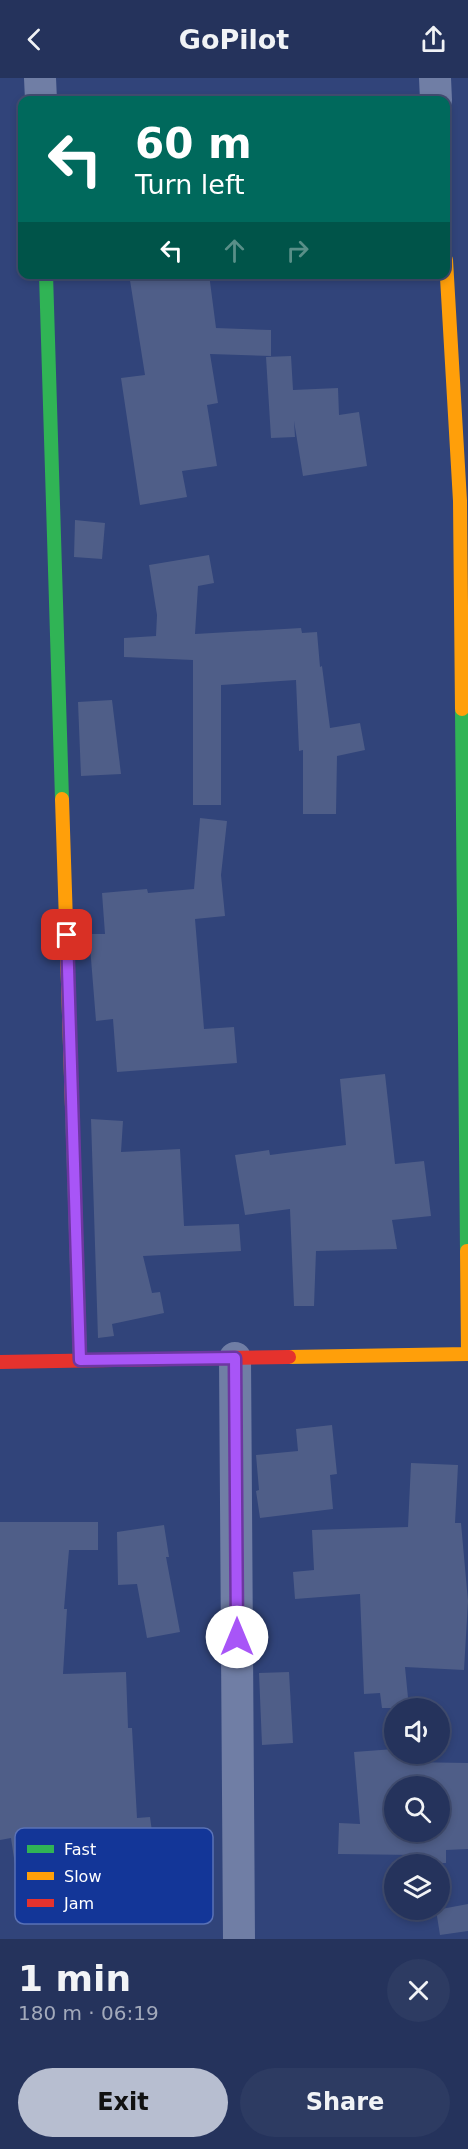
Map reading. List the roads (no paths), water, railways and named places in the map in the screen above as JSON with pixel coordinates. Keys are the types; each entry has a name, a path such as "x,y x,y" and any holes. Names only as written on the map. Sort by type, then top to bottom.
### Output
{"street":[{"path":"40,78 40,96"},
{"path":"435,78 436,96"},
{"path":"46,279 80,1360"},
{"path":"0,1362 468,1354 464,500 447,279"},
{"path":"235,1358 239,1939"}]}
